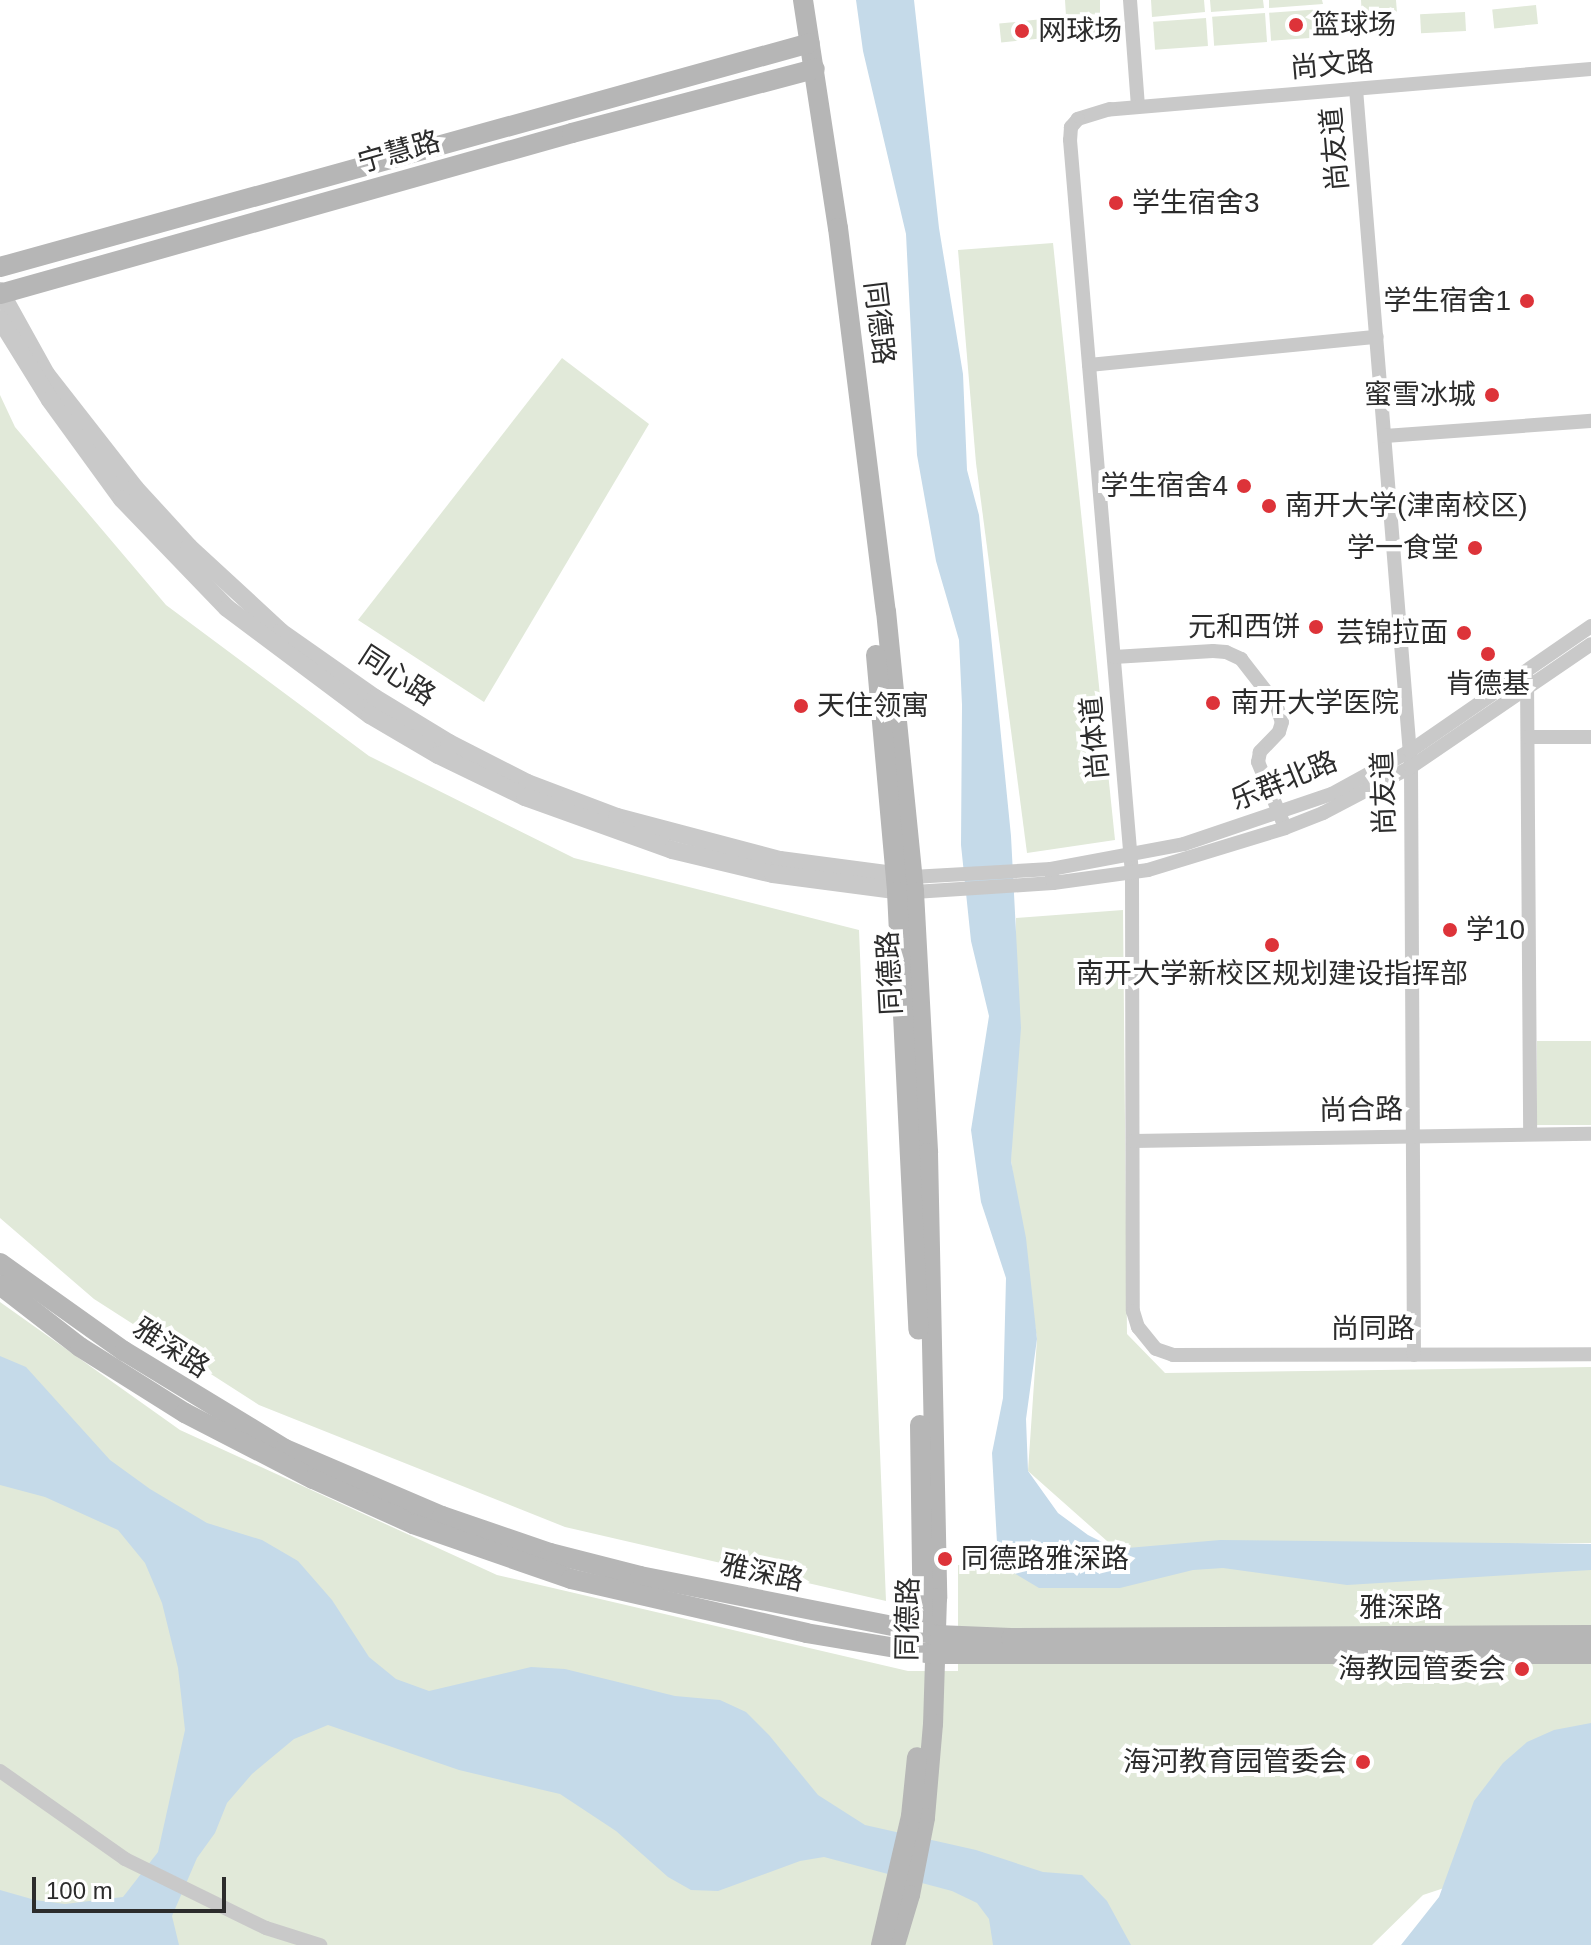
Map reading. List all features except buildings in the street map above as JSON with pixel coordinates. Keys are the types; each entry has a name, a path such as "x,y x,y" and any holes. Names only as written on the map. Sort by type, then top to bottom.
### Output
{"main road":[{"name":"同德路","path":"790,0 804,44"},
{"name":"同德路","path":"803,0 804,44 905,884 928,1153 931,1646 918,1817 895,1945"},
{"name":"宁慧路","path":"0,267 804,44"},
{"name":"宁慧路","path":"0,293 808,70"},
{"name":"雅深路","path":"0,1263 124,1351 218,1411 285,1449 442,1516 550,1553 931,1646"},
{"name":"雅深路","path":"0,1285 80,1347 185,1413 313,1479 413,1524 571,1579 806,1633 931,1646"},
{"name":"雅深路","path":"971,1646 1591,1635"},
{"path":"931,1646 971,1646"},
{"name":"雅深路","path":"971,1646 1591,1654"},
{"path":"928,1684 947,1663 971,1646"},
{"name":"同德路","path":"881,1945 903,1892"}],"street":[{"path":"1130,0 1138,107"},
{"name":"尚文路","path":"1078,119 1110,109 1591,69"},
{"name":"尚友道","path":"1356,89 1410,759 1414,1355"},
{"name":"尚体道","path":"1078,119 1071,127 1070,140 1132,873 1133,1311 1138,1327 1156,1349"},
{"name":"同心路","path":"0,293 46,374 90,434 189,547 281,632 375,698 449,743 527,783 617,817 780,860 905,884"},
{"name":"同心路","path":"0,319 50,400 122,499 227,608 370,715 438,755 513,791 628,836 773,874 905,884"},
{"path":"1089,365 1377,337"},
{"path":"1385,436 1591,421"},
{"name":"乐群北路","path":"1052,876 1184,844 1279,813 1332,794 1410,759 1527,669 1591,626"},
{"name":"乐群北路","path":"905,884 1132,873 1212,853 1285,828 1323,813 1591,644"},
{"path":"1114,657 1213,651 1226,652 1241,659 1276,704 1282,722 1279,732 1260,752 1258,762 1285,828"},
{"path":"1527,669 1530,1134"},
{"path":"1528,737 1591,737"},
{"name":"尚合路","path":"1133,1141 1591,1134"},
{"name":"尚同路","path":"1156,1349 1173,1355 1591,1354"},
{"path":"0,1771 125,1859 266,1928 320,1945"}],"green space":[{"path":"1065,0 1100,0 1100,14 1066,16"},
{"path":"1151,0 1204,0 1205,12 1152,17"},
{"name":"篮球场","path":"1210,0 1263,0 1264,8 1211,12"},
{"name":"篮球场","path":"1269,0 1322,0 1323,4 1269,8"},
{"path":"1361,0 1396,0 1397,13 1362,16"},
{"path":"1536,5 1538,24 1494,28 1492,10"},
{"name":"篮球场","path":"1322,9 1324,37 1271,41 1269,13"},
{"path":"1465,12 1466,31 1421,33 1420,14"},
{"name":"篮球场","path":"1265,13 1267,42 1214,46 1212,17"},
{"path":"1206,18 1208,46 1155,50 1153,22"},
{"name":"网球场","path":"1043,19 1045,38 1001,42 999,24"},
{"path":"1102,21 1103,38 1068,40 1067,23"},
{"path":"1053,243 1115,840 1027,853 976,463 958,250"},
{"path":"562,358 649,424 484,702 358,620"},
{"path":"0,395 15,427 166,605 369,756 574,858 859,930 886,1601 565,1527 259,1405 94,1299 0,1218"},
{"path":"1123,910 1127,1334 1165,1373 1591,1367 1591,1543 1116,1549 1028,1471 1037,1339 1011,1161 1016,918"},
{"path":"1537,1041 1591,1041 1591,1125 1537,1125"},
{"path":"0,1302 180,1430 497,1575 908,1671 958,1671 958,1565 1591,1561 1591,1839 1423,1895 1372,1945 0,1945"}],"water":[{"path":"856,0 914,0 939,228 963,374 967,470 979,515 1011,836 1021,1028 1011,1161 1026,1238 1037,1339 1026,1419 1028,1471 1058,1513 1088,1535 1116,1549 1220,1540 1591,1544 1591,1570 1347,1585 1223,1568 1193,1570 1120,1588 1039,1588 1012,1572 997,1543 992,1453 1003,1398 1006,1278 981,1202 971,1130 989,1016 971,941 961,845 959,640 936,561 917,455 906,234 863,51"},
{"path":"0,1356 26,1367 110,1460 150,1489 207,1523 262,1540 298,1561 332,1600 369,1657 396,1679 429,1691 531,1667 565,1669 675,1696 720,1700 746,1712 818,1795 865,1825 976,1850 1043,1872 1082,1875 1107,1901 1131,1945 993,1945 989,1919 977,1903 952,1891 824,1857 800,1861 718,1891 691,1890 668,1877 616,1831 560,1794 459,1770 328,1725 294,1739 252,1774 227,1803 215,1833 197,1858 172,1916 179,1945 0,1945 0,1890 35,1900 65,1904 123,1897 158,1852 185,1730 178,1668 162,1603 145,1563 118,1530 45,1497 0,1485"},
{"path":"1591,1723 1591,1945 1401,1945 1439,1897 1474,1801 1503,1763 1527,1742 1554,1730"}],"place":[{"name":"篮球场","path":"1296,25"},
{"name":"网球场","path":"1022,31"},
{"name":"学生宿舍3","path":"1116,203"},
{"name":"学生宿舍1","path":"1527,301"},
{"name":"蜜雪冰城","path":"1492,395"},
{"name":"学生宿舍4","path":"1244,486"},
{"name":"南开大学(津南校区)","path":"1269,506"},
{"name":"学一食堂","path":"1475,548"},
{"name":"元和西饼","path":"1316,627"},
{"name":"芸锦拉面","path":"1464,633"},
{"name":"肯德基","path":"1488,654"},
{"name":"南开大学医院","path":"1213,703"},
{"name":"天住领寓","path":"801,706"},
{"name":"学10","path":"1450,930"},
{"name":"南开大学新校区规划建设指挥部","path":"1272,945"},
{"name":"同德路雅深路","path":"945,1559"},
{"name":"海教园管委会","path":"1522,1669"},
{"name":"海河教育园管委会","path":"1363,1762"}]}
